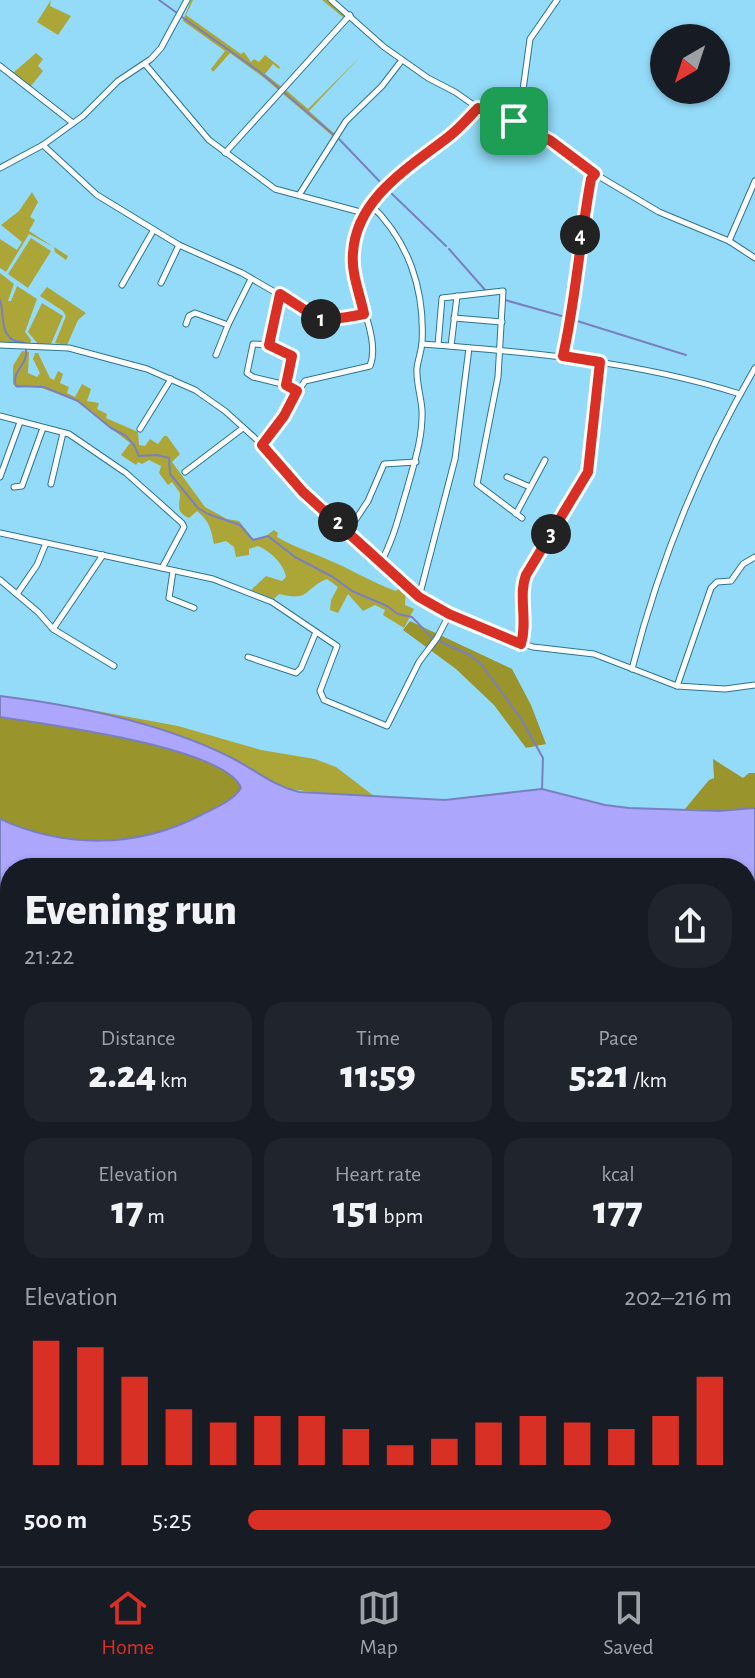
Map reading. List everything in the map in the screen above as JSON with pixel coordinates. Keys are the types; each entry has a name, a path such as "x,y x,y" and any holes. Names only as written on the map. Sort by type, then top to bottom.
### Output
{"street":[{"path":"0,168 43,145 83,116 118,81 145,64 161,48 187,0"},
{"path":"331,0 402,60 478,108 514,121 551,141 595,174 666,216 729,241 755,258"},
{"path":"514,121 523,90 530,39 557,0"},
{"path":"225,153 350,15"},
{"path":"298,195 346,121 382,86 402,60"},
{"path":"145,64 205,137 275,189 364,213"},
{"path":"0,66 73,123"},
{"path":"262,445 284,416 302,384 370,366 372,346 353,259 354,242 364,213 421,157 448,137 478,108"},
{"path":"43,145 97,195 179,245 280,294 321,319 364,314"},
{"path":"563,356 571,320 579,243 591,179 595,174"},
{"path":"729,241 755,181"},
{"path":"370,204 397,236 413,266 420,296 422,344 417,370 422,412 416,462 398,525 380,564"},
{"path":"122,285 153,231"},
{"path":"161,283 179,245"},
{"path":"216,355 251,279"},
{"path":"438,345 442,298 503,291 498,377 477,484 522,518"},
{"path":"269,345 280,294"},
{"path":"451,346 457,296"},
{"path":"186,324 189,316 195,313 228,325"},
{"path":"454,318 502,322"},
{"path":"286,385 292,356 269,345 253,344 247,373 297,391"},
{"path":"422,344 563,356 683,378 740,394"},
{"path":"0,345 69,348 147,369 207,398 262,445 303,492 380,564 419,597 449,614 521,644 594,654 677,686 716,689 755,685"},
{"path":"419,597 455,459 469,348"},
{"path":"521,644 524,632 523,582 589,468 600,362"},
{"path":"632,669 649,601 683,510 755,368"},
{"path":"140,429 171,379"},
{"path":"0,416 63,433 126,473 184,525 162,569"},
{"path":"0,477 20,422"},
{"path":"14,487 22,486 43,428"},
{"path":"185,472 243,428"},
{"path":"51,484 63,433"},
{"path":"516,514 545,460"},
{"path":"348,531 368,501 384,464 416,462"},
{"path":"507,477 530,487"},
{"path":"0,533 213,579 272,602 335,642 337,649 320,691 321,696 332,704 387,726 419,662 437,638 449,614"},
{"path":"17,594 37,565 46,543"},
{"path":"53,629 103,555"},
{"path":"677,686 711,588 717,582 731,581 743,564 755,557"},
{"path":"173,571 169,598 194,608"},
{"path":"0,580 53,629 114,666"},
{"path":"248,657 296,673 316,632"}],"shaded area":[{"path":"51,0 50,6 71,16 58,35 37,22"},
{"path":"191,0 186,15 241,54 244,52 251,62 254,59 259,62 265,55 280,67 273,64 265,74 283,88 344,18 322,0 327,0 350,17 286,90 308,109 360,57 309,111 337,136 335,138 230,53 213,72 211,69 225,51 183,21"},
{"path":"36,53 43,59 38,66 43,71 31,86 13,73"},
{"path":"32,192 38,202 30,217 35,220 29,231 54,247 29,234 6,272 0,268 0,239 17,250 22,242 1,225 19,211"},
{"path":"31,238 51,251 28,288 8,274"},
{"path":"54,247 68,256 66,260 55,252"},
{"path":"0,273 14,284 8,301 11,301 17,286 37,299 25,332 31,340 30,345 0,343"},
{"path":"47,287 86,313 78,320 67,345 55,343 66,316 40,296"},
{"path":"42,303 63,316 51,344 38,344 28,332"},
{"path":"22,351 29,352 28,373 37,377 40,373 33,359 38,353 50,378 54,380 58,371 63,374 60,383 69,387 67,393 75,397 82,384 91,389 87,401 99,403 97,409 107,414 106,418 138,432 139,445 145,446 150,439 158,444 167,436 180,454 172,462 205,507 227,519 239,521 253,539 274,530 278,533 277,537 283,540 396,591 402,585 406,590 405,605 414,609 404,628 383,615 385,610 375,605 363,611 348,594 338,613 330,610 338,587 327,579 297,596 279,594 274,599 251,590 266,576 282,581 286,577 276,558 258,546 249,549 249,555 236,557 234,547 226,541 214,544 209,526 197,511 189,518 182,513 179,508 180,493 172,482 168,485 159,473 161,466 149,460 136,465 121,455 130,443 75,400 36,386 17,388 13,384 13,366"},
{"path":"410,621 512,669 531,705 546,744 526,748 494,705 456,669 403,630"},
{"path":"0,696 87,710 202,744 271,781 299,792 445,800 542,789 629,808 719,811 755,808 755,858 0,858 0,819 50,836 101,841 127,839 177,826 223,804 241,788 228,773 170,749 0,717"},
{"path":"70,706 178,726 261,750 315,759 336,767 374,796 344,796 282,788 227,755 158,730"},
{"path":"0,717 170,749 228,773 241,788 223,804 177,826 127,839 76,840 25,829 0,819"},
{"path":"713,759 743,778 755,773 755,808 719,811 685,809 714,778"}],"waterway":[{"path":"159,0 177,13"},
{"path":"182,17 260,72 335,136"},
{"path":"339,139 384,186"},
{"path":"388,190 446,246"},
{"path":"449,249 486,291"},
{"path":"0,300 6,332 13,340 26,344"},
{"path":"505,300 569,318"},
{"path":"574,320 686,355"},
{"path":"26,350 25,360 16,376 16,386 44,387 78,401 126,436 139,456 169,458 170,474 198,508 240,525 253,540 268,536 295,557 352,591 398,614 412,617 432,638 470,655 481,664 520,717 543,758 542,789"}],"route":[{"path":"478,108 514,121 551,141 595,174 591,179 579,243 571,320 563,356 600,362 588,472 523,582 524,632 521,644 449,614 419,597 303,492 262,445 284,416 297,391 286,385 292,356 269,345 280,294 321,319 364,314 353,254 359,224 370,204 478,108"}]}
